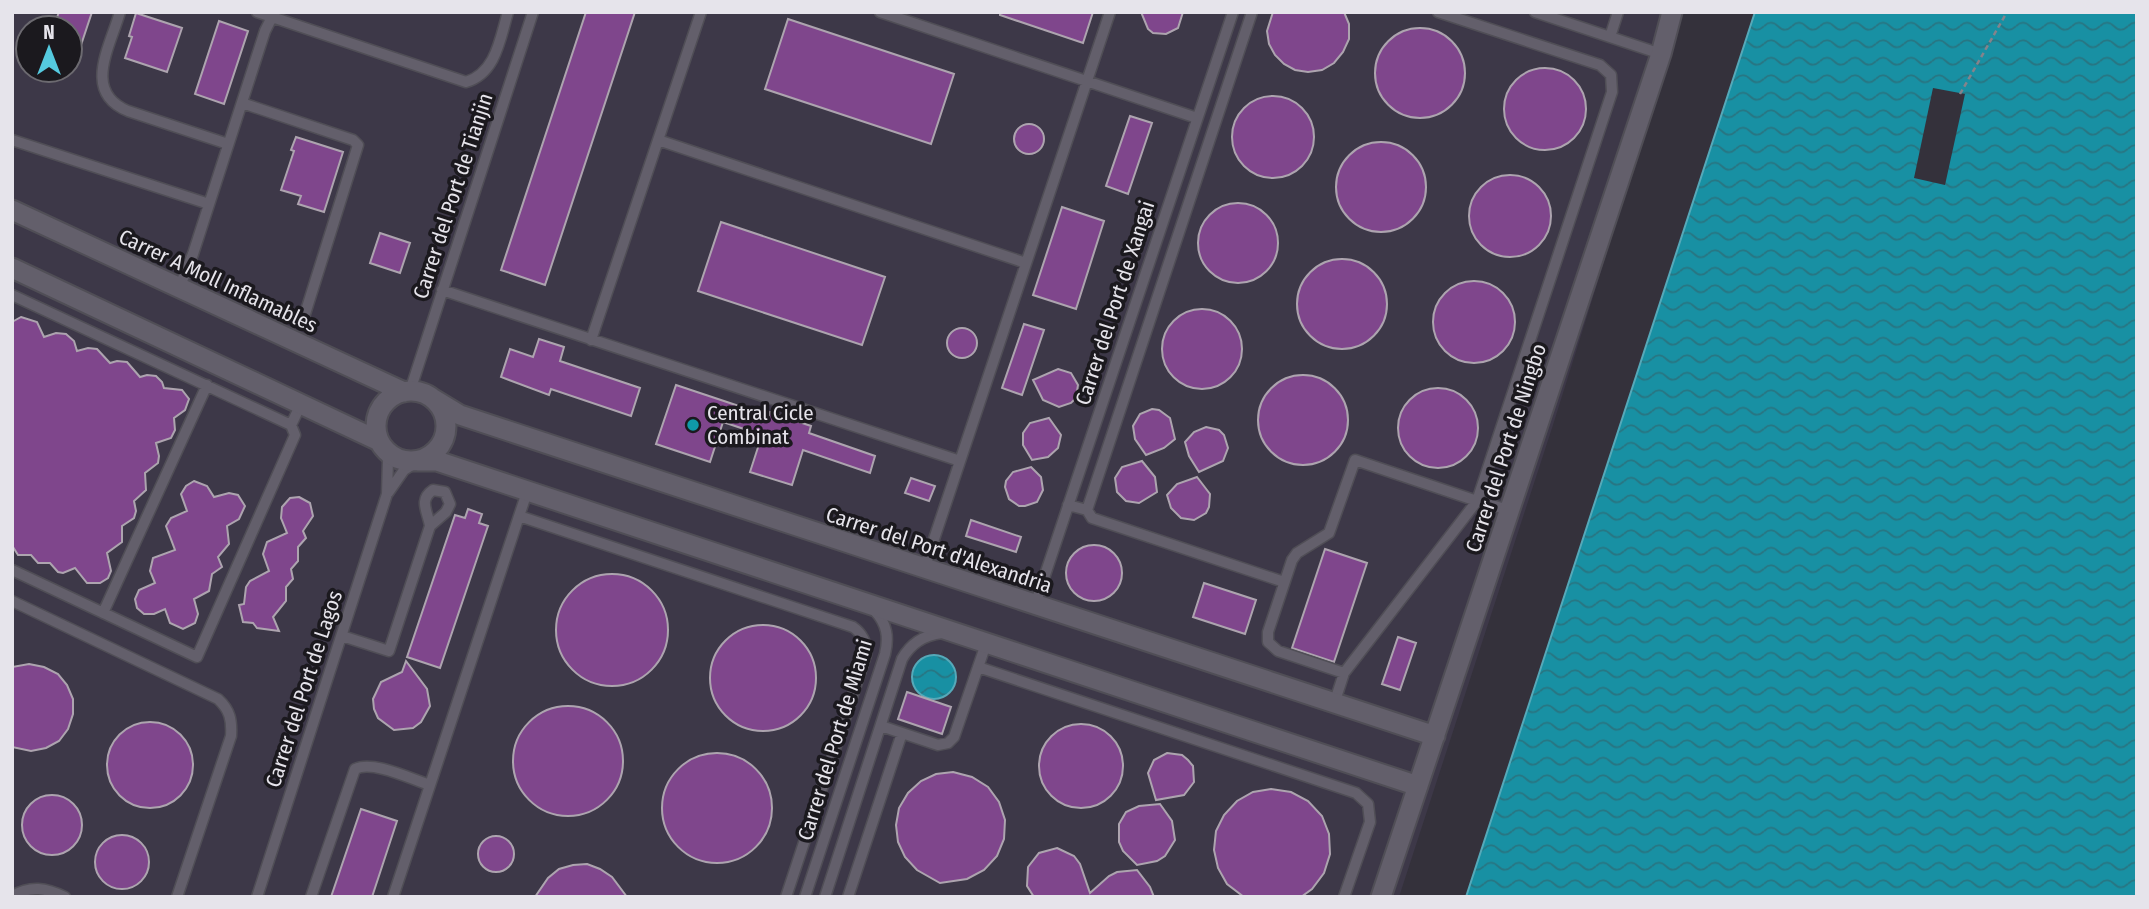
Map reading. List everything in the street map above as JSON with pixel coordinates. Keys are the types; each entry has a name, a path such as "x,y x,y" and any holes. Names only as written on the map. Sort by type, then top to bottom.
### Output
{"street":[{"name":"Carrer del Port de Ningbo","path":"1381,897 1661,54 1672,12"},
{"name":"Carrer A Moll Inflamables","path":"12,210 407,392"},
{"path":"12,268 301,404 381,444 393,457 400,460 437,461 1418,786"},
{"path":"381,444 376,424 382,407 396,395 407,392 421,393 432,398 445,417 446,428 438,449 429,457 418,461"},
{"name":"Carrer del Port d'Alexandria","path":"432,398 460,415 1434,736"}],"lane":[{"path":"120,12 101,73 104,90 111,99 117,106 128,111 228,144"},
{"path":"257,12 273,15 466,82 482,75 491,64 508,12"},
{"name":"Carrer del Port de Tianjin","path":"407,392 533,12"},
{"path":"591,340 701,12"},
{"path":"880,12 1197,118"},
{"path":"924,569 1110,12"},
{"name":"Carrer del Port de Xangai","path":"1035,605 1233,12"},
{"path":"1087,510 1252,12"},
{"path":"1334,704 1344,673 1477,501 1612,92 1613,83 1606,69 1600,65 1438,12"},
{"path":"1535,12 1661,54"},
{"path":"1610,37 1618,12"},
{"path":"179,288 265,31 273,15"},
{"path":"242,103 353,140 358,145 304,314"},
{"path":"12,140 209,204"},
{"path":"658,140 1026,263"},
{"path":"442,290 960,461"},
{"path":"12,295 291,425 295,435 197,657 12,570"},
{"path":"103,613 207,385"},
{"path":"291,425 301,404"},
{"path":"381,444 388,460 387,494"},
{"path":"1344,673 1278,651 1268,642 1268,632 1294,556 1329,533 1355,460 1509,510"},
{"path":"387,494 404,470 418,461"},
{"path":"393,897 527,492"},
{"name":"Carrer del Port de Lagos","path":"257,897 387,494"},
{"path":"1068,505 1087,510 1092,518 1284,582"},
{"path":"519,516 853,627 860,632 867,647 866,655 786,897"},
{"path":"342,636 390,651 430,526"},
{"path":"12,601 218,699 225,706 230,715 231,736 177,897"},
{"name":"Carrer del Port de Miami","path":"805,897 886,654 886,625 875,610 863,603"},
{"name":"Carrer del Port de Miami","path":"825,897 902,659 908,649 926,636 953,632"},
{"path":"881,726 937,745 951,741 986,644"},
{"path":"978,667 1356,793 1364,798 1368,804 1370,822 1345,897"},
{"path":"848,897 902,733"},
{"path":"311,897 355,769 360,766 374,766 430,785"},
{"path":"12,896 30,888 40,888 65,897"}],"path":[{"path":"1960,94 2007,12"}],"shaded area":[{"path":"12,12 1682,12 1553,425 1399,897 12,897"}],"water":[{"path":"1755,12 2137,12 2137,897 1466,897"},
{"path":"934,655 943,656 950,661 955,668 955,686 950,693 943,698 934,699 925,698 918,693 913,686 912,677 913,668 918,661 925,656"}],"pier":[{"path":"1933,88 1965,94 1945,185 1914,178"}],"building":[{"path":"92,12 84,36 84,14 58,14"},
{"path":"586,12 635,12 545,285 501,270"},
{"path":"1000,12 1093,12 1083,43 1000,15"},
{"path":"1141,12 1183,12 1178,28 1166,34 1153,33 1148,29"},
{"path":"1273,12 1344,12 1349,24 1349,39 1334,63 1322,70 1295,70 1275,55 1269,44 1267,31"},
{"path":"136,13 182,28 167,72 125,58"},
{"path":"788,19 954,74 931,144 765,89"},
{"path":"219,21 248,31 224,104 195,94"},
{"path":"1420,28 1437,32 1452,41 1461,56 1465,73 1461,90 1452,105 1437,114 1420,118 1403,114 1388,105 1379,90 1375,73 1379,56 1388,41 1403,32"},
{"path":"1545,68 1568,75 1574,80 1579,86 1586,109 1579,132 1574,138 1568,143 1545,150 1522,143 1516,138 1511,132 1504,109 1511,86 1516,80 1522,75"},
{"path":"1273,96 1289,100 1302,108 1310,121 1314,137 1310,153 1302,166 1289,174 1273,178 1257,174 1244,166 1236,153 1232,137 1236,121 1244,108 1257,100"},
{"path":"1130,116 1152,123 1128,194 1106,186"},
{"path":"1029,124 1040,128 1044,139 1040,150 1029,154 1018,150 1014,139 1018,128"},
{"path":"296,137 343,152 324,212 298,204 301,196 281,190"},
{"path":"1381,142 1398,146 1413,155 1422,170 1426,187 1422,204 1413,219 1398,228 1381,232 1364,228 1349,219 1340,204 1336,187 1340,170 1349,155 1364,146"},
{"path":"1510,175 1533,182 1539,187 1544,193 1551,216 1544,239 1539,245 1533,250 1510,257 1487,250 1481,245 1476,239 1469,216 1476,193 1481,187 1487,182"},
{"path":"1230,203 1246,203 1267,214 1278,235 1278,251 1267,272 1246,283 1230,283 1216,277 1204,265 1198,251 1198,235 1204,221 1216,209"},
{"path":"1062,207 1104,221 1076,309 1033,295"},
{"path":"721,222 885,277 862,345 698,291"},
{"path":"380,233 410,243 400,273 370,263"},
{"path":"1342,259 1359,263 1374,272 1383,287 1387,304 1383,321 1374,336 1359,345 1342,349 1325,345 1310,336 1301,321 1297,304 1301,287 1310,272 1325,263"},
{"path":"1474,281 1490,285 1503,293 1511,306 1515,322 1511,338 1503,351 1490,359 1474,363 1458,359 1445,351 1437,338 1433,322 1437,306 1445,293 1458,285"},
{"path":"1194,309 1210,309 1231,320 1242,341 1242,357 1231,378 1210,389 1194,389 1180,383 1168,371 1162,357 1162,341 1168,327 1180,315"},
{"path":"21,317 37,322 44,337 56,333 66,334 74,341 77,351 97,349 110,363 127,362 140,377 156,376 164,388 182,390 189,399 185,410 174,418 175,430 171,438 156,443 158,463 145,473 146,490 134,501 134,518 122,526 122,542 107,553 111,571 108,578 100,583 87,583 75,568 63,573 58,572 50,563 38,563 31,555 18,555 13,547 12,322"},
{"path":"1024,324 1044,330 1022,395 1002,388"},
{"path":"962,328 973,332 977,343 973,354 962,358 951,354 947,343 951,332"},
{"path":"539,339 564,347 560,361 640,388 631,416 551,389 549,395 501,377 510,349 533,357"},
{"path":"1058,369 1071,373 1078,385 1076,398 1059,407 1043,400 1033,380"},
{"path":"1303,375 1320,379 1335,388 1344,403 1348,420 1344,437 1335,452 1320,461 1303,465 1286,461 1271,452 1262,437 1258,420 1262,403 1271,388 1286,379"},
{"path":"676,385 769,416 770,412 811,426 809,433 875,456 870,473 803,450 792,485 750,472 762,435 723,422 710,462 656,444"},
{"path":"1430,388 1446,388 1467,399 1478,420 1478,436 1467,457 1446,468 1430,468 1416,462 1404,450 1398,436 1398,420 1404,406 1416,394"},
{"path":"1152,409 1159,410 1170,418 1175,439 1164,448 1146,455 1135,439 1133,426 1140,414"},
{"path":"1049,418 1061,435 1058,448 1048,457 1032,460 1023,445 1023,433 1030,423"},
{"path":"1206,427 1219,430 1224,435 1228,448 1223,461 1199,472 1189,456 1185,442 1194,432"},
{"path":"1142,461 1155,477 1157,492 1139,503 1126,501 1117,492 1115,478 1122,467"},
{"path":"1031,467 1041,477 1043,490 1037,502 1019,506 1009,499 1006,481 1013,472"},
{"path":"1197,477 1210,494 1209,507 1206,513 1194,520 1181,518 1171,508 1167,495 1177,484"},
{"path":"911,478 935,486 929,501 905,493"},
{"path":"194,481 207,486 214,497 229,493 238,495 245,506 239,519 227,526 229,544 218,557 222,567 212,574 209,591 194,599 198,614 195,623 183,629 170,623 165,609 154,614 144,614 137,608 135,599 139,590 155,583 150,571 153,558 175,550 166,526 171,518 187,511 181,494 186,486"},
{"path":"299,497 310,503 313,516 303,531 306,538 298,547 298,561 291,569 293,579 286,587 286,601 273,617 279,631 257,628 253,623 243,622 239,605 244,604 246,587 250,581 269,571 263,554 267,542 287,533 281,518 282,507 290,498"},
{"path":"468,509 482,514 479,523 488,526 440,668 407,657 455,515 465,518"},
{"path":"971,520 1021,537 1016,552 966,536"},
{"path":"1094,545 1105,547 1114,553 1120,562 1120,584 1114,593 1105,599 1094,601 1083,599 1074,593 1068,584 1066,573 1068,562 1074,553 1083,547"},
{"path":"1325,549 1367,563 1334,662 1292,648"},
{"path":"612,574 633,579 651,591 663,609 668,630 663,651 651,669 633,681 612,686 591,681 573,669 561,651 556,630 561,609 573,591 591,579"},
{"path":"1204,583 1256,600 1245,634 1193,617"},
{"path":"763,625 783,629 801,640 812,658 816,678 812,698 801,716 783,727 763,731 743,727 725,716 714,698 710,678 714,658 725,640 743,629"},
{"path":"1398,637 1416,643 1400,690 1382,684"},
{"path":"406,661 427,689 430,706 421,722 413,728 394,730 378,718 373,699 381,682 402,672"},
{"path":"29,664 58,674 73,699 73,714 68,729 59,741 46,748 31,751 12,747 12,667"},
{"path":"907,692 951,707 942,734 898,719"},
{"path":"568,706 589,711 607,722 618,740 623,761 618,782 607,800 589,811 568,816 547,811 529,800 518,782 513,761 518,740 529,722 547,711"},
{"path":"150,722 167,725 186,741 193,765 190,782 174,801 150,808 133,805 114,789 107,765 110,748 126,729"},
{"path":"1081,724 1097,727 1111,736 1120,750 1123,766 1120,782 1111,796 1097,805 1081,808 1065,805 1051,796 1042,782 1039,766 1042,750 1051,736 1065,727"},
{"path":"717,753 738,757 756,769 768,787 772,808 768,829 756,847 738,859 717,863 696,859 678,847 666,829 662,808 666,787 678,769 696,757"},
{"path":"1167,753 1182,755 1188,760 1193,766 1194,782 1184,795 1156,800 1148,773 1154,760"},
{"path":"953,772 972,777 988,787 999,802 1005,820 1004,839 997,856 984,870 967,879 940,883 917,870 905,857 898,842 896,825 899,808 908,793 921,781 936,774"},
{"path":"1271,789 1291,792 1308,801 1322,816 1329,834 1330,854 1324,873 1312,889 1301,897 1244,897 1227,884 1218,868 1214,850 1216,831 1224,815 1237,801 1253,792"},
{"path":"46,795 58,795 77,808 82,825 80,837 69,850 58,855 46,855 27,842 22,831 22,819 35,800"},
{"path":"1160,804 1172,821 1175,840 1165,856 1157,861 1137,865 1123,851 1119,842 1119,824 1126,812 1139,806"},
{"path":"361,809 397,821 372,897 331,897"},
{"path":"127,835 137,839 145,847 149,862 145,877 137,885 117,889 107,885 99,877 95,857 99,847 107,839"},
{"path":"496,836 509,841 514,854 509,867 496,872 483,867 478,854 483,841"},
{"path":"1057,848 1074,856 1080,864 1090,893 1117,872 1137,870 1154,897 1034,897 1027,886 1028,867 1039,853"},
{"path":"587,864 612,877 627,897 535,897 548,878 559,869"}],"place":[{"name":"Central Cicle Combinat","path":"693,425"}]}
